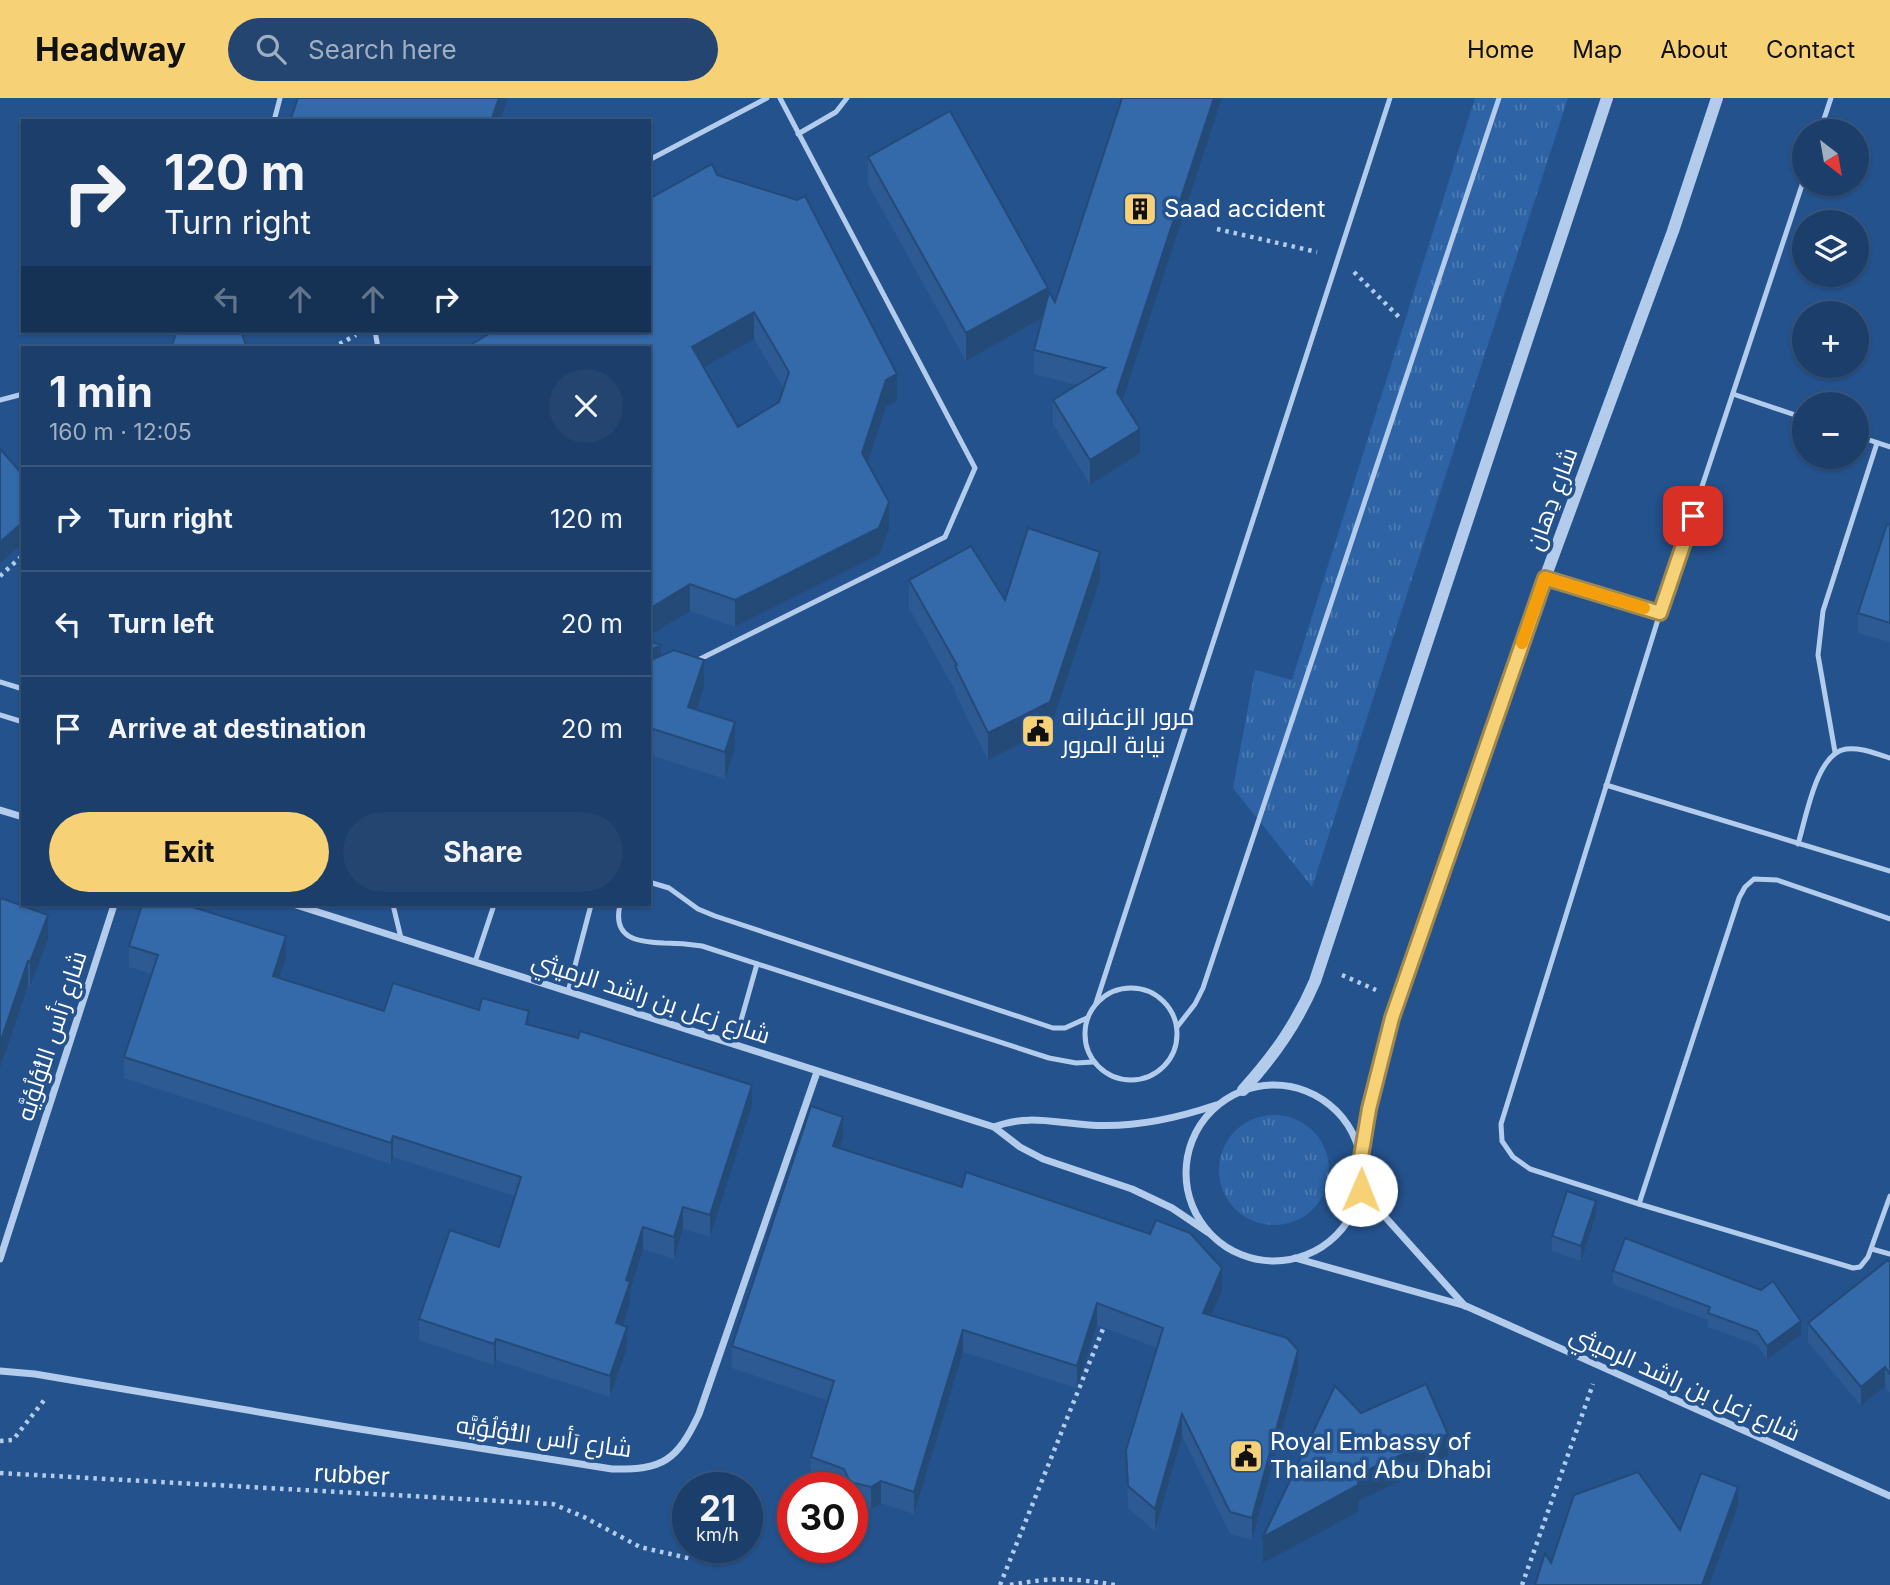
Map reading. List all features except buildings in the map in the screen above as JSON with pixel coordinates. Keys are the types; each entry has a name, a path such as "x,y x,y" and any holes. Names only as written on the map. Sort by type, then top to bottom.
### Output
{"street":[{"path":"994,1127 1007,1122 1038,1118 1090,1125 1156,1122 1218,1105 1243,1090 1271,1060 1292,1029 1320,966 1607,98"},
{"name":"شارع دِهان","path":"1361,1157 1380,1061 1399,999 1545,578 1673,231 1717,98"},
{"path":"0,810 21,816"},
{"name":"شارع رَأس اللُّؤلُؤيَّه","path":"0,1259 114,906"},
{"name":"شارع زعل بن راشد الرميثي","path":"299,906 994,1127 1020,1147 1042,1159 1132,1189 1172,1208 1209,1233"},
{"name":"شارع رَأس اللُّؤلُؤيَّه","path":"0,1371 60,1378 612,1469 642,1469 665,1461 687,1441 699,1415 817,1072"},
{"path":"1218,1105 1199,1127 1188,1153 1186,1181 1193,1209 1209,1233 1227,1248 1248,1257 1272,1261 1295,1258 1318,1249 1338,1234 1353,1213 1361,1190 1361,1157 1351,1129 1331,1105 1304,1089 1274,1084 1243,1090"},
{"name":"شارع زعل بن راشد الرميثي","path":"1361,1190 1465,1306"},
{"name":"شارع زعل بن راشد الرميثي","path":"1295,1258 1465,1306 1890,1496"}],"lane":[{"path":"275,119 280,98"},
{"path":"651,159 766,98"},
{"path":"688,665 946,537 975,468 779,98"},
{"path":"798,134 836,112 847,98"},
{"path":"1096,1003 1110,993 1126,988 1144,989 1160,998 1172,1011 1177,1027 1177,1045 1170,1061 1157,1073 1140,1080 1123,1080 1106,1074 1093,1062 1086,1049 1084,1033 1087,1018 1096,1003 1391,98"},
{"path":"1177,1027 1195,1004 1203,988 1499,98"},
{"path":"1824,119 1831,98"},
{"path":"1798,196 1606,785 1501,1124 1502,1141 1513,1157 1530,1169 1844,1267 1860,1267 1864,1264 1872,1249 1890,1196"},
{"path":"1733,394 1792,414"},
{"path":"0,400 21,395"},
{"path":"1869,440 1890,447"},
{"path":"1835,752 1818,655 1819,636 1823,611 1877,443"},
{"path":"1545,578 1660,613"},
{"path":"0,682 21,688"},
{"path":"0,715 21,721"},
{"path":"1798,844 1820,772 1835,752 1861,750 1890,758"},
{"path":"1606,785 1890,871"},
{"path":"1639,1204 1738,898 1745,887 1754,879 1777,880 1890,919"},
{"path":"651,883 669,888 698,909 715,916 1054,1028 1065,1028 1087,1018"},
{"path":"393,906 401,938"},
{"path":"475,962 494,906"},
{"path":"568,992 591,906"},
{"path":"620,906 620,923 625,933 634,941 702,946 1049,1058 1076,1063 1093,1062"},
{"path":"734,1045 757,964"},
{"path":"1872,1249 1890,1254"}],"path":[{"path":"336,346 358,333"},
{"path":"0,576 21,557"},
{"path":"1320,966 1399,999"},
{"path":"1000,1585 1109,1316"},
{"path":"1522,1585 1600,1367"},
{"path":"0,1441 13,1440 60,1378"},
{"name":"rubber","path":"0,1473 553,1504 640,1547 672,1554"},
{"path":"1010,1585 1044,1578 1071,1578 1115,1585"}],"green space":[{"path":"1475,98 1568,98 1312,887 1233,788 1255,670 1292,680"},
{"path":"1274,1115 1295,1119 1313,1131 1325,1149 1329,1170 1325,1191 1313,1209 1295,1221 1274,1225 1253,1221 1235,1209 1223,1191 1219,1170 1223,1149 1235,1131 1253,1119"}],"slow traffic":[{"path":"1522,643 1545,578 1644,608"}],"place":[{"name":"Saad accident","path":"1140,209"},
{"name":"مرور الزعفرانه نيابة المرور","path":"1038,731"},
{"name":"Royal Embassy of Thailand Abu Dhabi","path":"1246,1456"}],"route":[{"path":"1361,1190 1361,1157 1369,1109 1392,1018 1545,578 1660,613 1693,516"}]}
